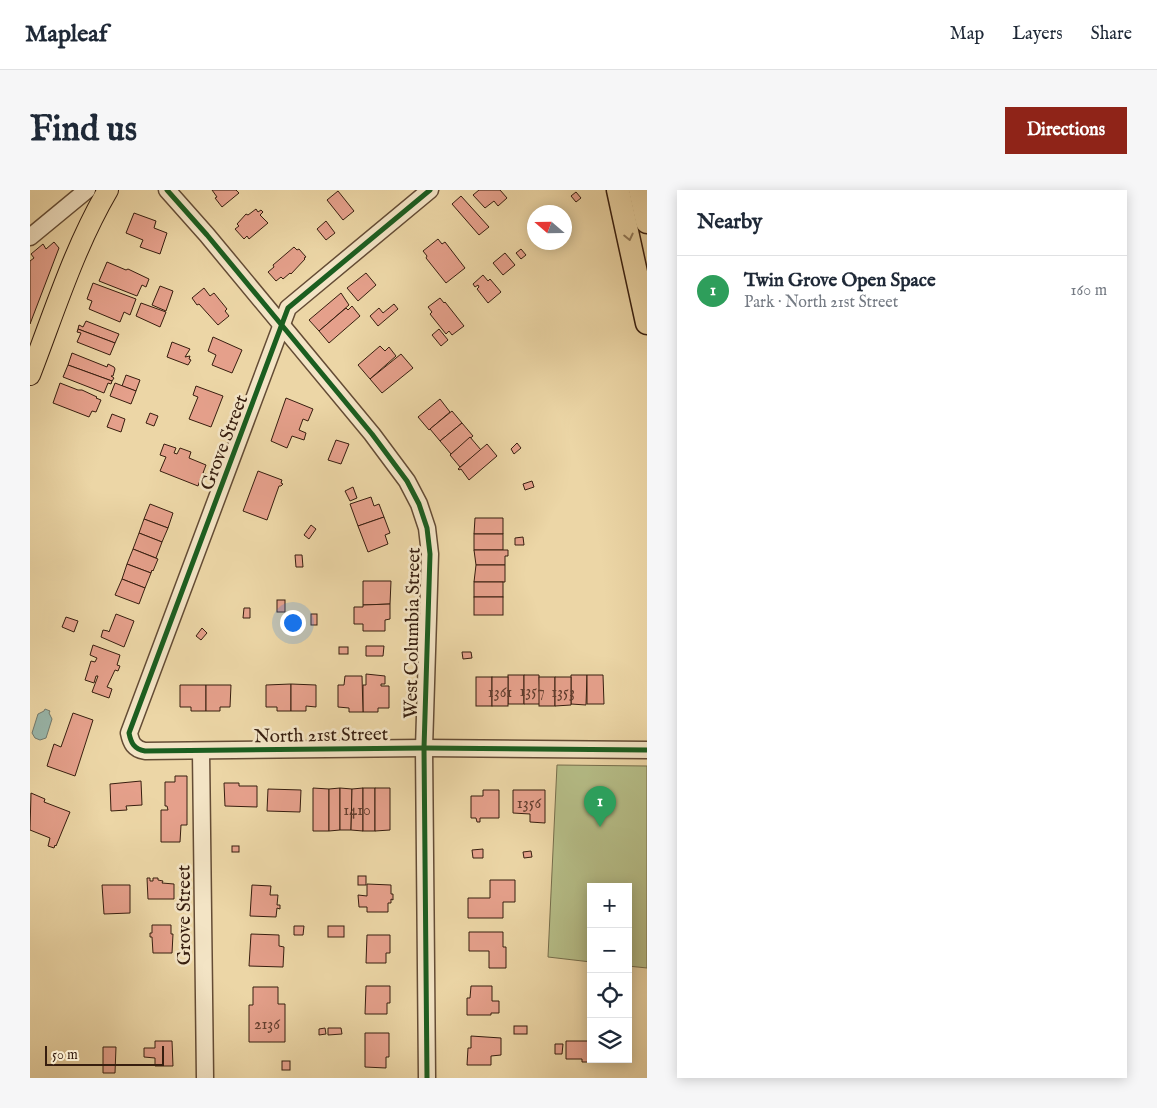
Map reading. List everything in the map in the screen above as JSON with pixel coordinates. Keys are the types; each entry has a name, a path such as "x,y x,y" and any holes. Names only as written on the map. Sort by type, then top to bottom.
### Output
{"highway":[{"path":"618,190 647,323"},
{"path":"640,190 647,222"}],"main road":[{"path":"30,375 79,247 94,213 108,190"}],"street":[{"path":"30,237 87,190"},
{"name":"West Columbia Street","path":"167,190 207,235 372,434 407,481 419,504 427,528 430,554 424,748 427,1078"},
{"name":"Grove Street","path":"145,751 136,748 131,742 129,733 288,308 430,190"},
{"name":"North 21st Street","path":"145,751 424,748 647,750"},
{"name":"Grove Street","path":"201,751 205,1078"}],"green space":[{"path":"557,765 647,766 647,968 632,966 632,883 587,883 587,962 548,957"}],"water":[{"path":"45,709 50,711 52,719 46,738 40,740 35,738 32,733 38,714"}],"building":[{"path":"212,190 236,190 239,193 222,207"},
{"path":"479,190 500,190 507,198 498,206 494,201 485,208 473,195"},
{"path":"338,191 354,211 343,220 327,200"},
{"path":"576,192 581,198 576,202 571,196"},
{"path":"461,196 489,227 479,235 452,204"},
{"path":"256,209 258,212 261,210 263,212 260,215 268,223 249,239 247,236 244,239 235,229 239,226 237,224 246,214 248,215"},
{"path":"134,213 156,221 154,228 167,233 160,254 140,247 143,240 126,233"},
{"path":"326,221 335,233 326,240 317,229"},
{"path":"438,239 442,244 445,242 465,268 446,283 426,258 427,256 423,251"},
{"path":"54,242 59,248 30,324 30,261 34,258 31,254 43,244 46,249"},
{"path":"294,247 297,250 299,249 306,257 305,259 291,274 283,279 281,277 276,281 268,272 274,267 273,265"},
{"path":"521,249 526,255 521,259 516,253"},
{"path":"505,253 515,265 503,275 493,263"},
{"path":"107,262 149,279 146,287 142,285 137,296 99,281"},
{"path":"366,273 376,285 358,301 347,288"},
{"path":"483,275 488,281 490,279 501,292 488,303 477,289 478,285 475,287 473,284"},
{"path":"93,283 136,299 130,315 124,312 120,322 89,309 92,301 87,299"},
{"path":"160,286 173,291 166,311 152,305"},
{"path":"204,288 210,296 214,293 227,309 225,311 229,316 218,325 192,298"},
{"path":"341,293 349,305 319,331 309,320"},
{"path":"440,298 464,326 452,335 449,331 446,334 430,314 432,312 428,307"},
{"path":"141,303 166,312 160,327 136,316"},
{"path":"394,304 398,309 378,326 370,316 379,308 383,313"},
{"path":"352,306 360,316 329,343 319,331 346,308 348,310"},
{"path":"86,321 119,334 115,343 78,329 79,325 83,327"},
{"path":"78,329 115,343 110,355 77,342 81,333 77,332"},
{"path":"439,329 448,340 441,346 432,335"},
{"path":"213,337 242,350 232,373 212,365 216,355 208,351"},
{"path":"172,342 190,349 185,357 190,356 189,359 191,360 188,365 167,357"},
{"path":"380,346 385,351 389,347 396,356 370,379 358,365"},
{"path":"72,353 107,367 108,364 114,367 113,376 111,376 114,378 112,381 68,365"},
{"path":"401,354 413,368 382,393 370,379"},
{"path":"68,365 112,381 111,384 108,383 104,393 63,377"},
{"path":"126,375 140,380 136,391 122,386"},
{"path":"60,383 82,390 101,400 96,412 92,411 89,417 53,403"},
{"path":"115,383 136,391 131,404 110,396"},
{"path":"196,386 223,396 211,427 189,419 198,397 193,395"},
{"path":"286,398 313,409 308,421 303,419 299,430 306,433 304,440 292,436 287,448 271,441"},
{"path":"440,399 450,412 429,430 418,417"},
{"path":"452,411 462,423 440,441 430,429"},
{"path":"150,413 158,416 154,426 146,423"},
{"path":"112,414 125,419 121,432 107,427"},
{"path":"462,423 473,436 451,454 440,441"},
{"path":"470,437 481,450 460,467 450,455"},
{"path":"336,440 349,444 341,464 328,460"},
{"path":"517,443 521,448 514,454 511,449"},
{"path":"164,444 176,448 174,453 177,454 180,448 191,452 189,458 206,465 203,473 206,474 204,478 201,477 198,486 160,471 166,457 160,455"},
{"path":"487,444 497,456 469,480 461,469 458,469"},
{"path":"258,471 282,480 281,483 283,484 279,486 267,520 243,511"},
{"path":"532,481 534,487 525,490 523,484"},
{"path":"353,487 357,498 350,501 345,491"},
{"path":"371,497 374,506 379,504 384,517 358,526 350,504"},
{"path":"150,504 173,513 168,528 144,519"},
{"path":"384,517 390,533 385,535 388,544 368,552 358,526"},
{"path":"475,518 503,518 503,534 474,534"},
{"path":"144,519 168,528 162,542 139,533"},
{"path":"311,525 316,529 309,539 304,535"},
{"path":"139,533 162,542 156,558 133,549"},
{"path":"474,534 503,534 503,550 474,550"},
{"path":"523,537 524,545 515,545 515,538"},
{"path":"133,549 158,559 151,573 127,564"},
{"path":"474,550 508,550 508,556 505,556 505,565 476,565"},
{"path":"295,555 302,555 303,567 296,567"},
{"path":"127,564 151,573 145,588 122,579"},
{"path":"476,565 505,565 505,582 474,582"},
{"path":"122,579 145,588 139,604 115,595"},
{"path":"363,581 391,581 390,604 363,605"},
{"path":"474,582 503,582 503,597 474,597"},
{"path":"474,597 503,597 503,615 474,615"},
{"path":"277,600 285,600 285,612 277,612"},
{"path":"390,604 390,619 385,620 385,631 363,631 363,624 354,624 354,607"},
{"path":"244,608 250,608 250,618 243,618"},
{"path":"116,614 134,621 124,647 101,637 103,630 109,632"},
{"path":"311,614 317,614 317,625 311,625"},
{"path":"66,617 78,621 74,632 62,627"},
{"path":"202,628 207,633 201,640 196,636"},
{"path":"93,645 120,655 117,665 120,666 118,671 115,670 107,687 112,689 109,698 92,692 98,676 96,676 94,683 85,680 91,661 95,662 97,658 90,655"},
{"path":"366,646 384,646 383,656 366,656"},
{"path":"339,647 348,647 348,654 339,654"},
{"path":"462,652 471,652 472,658 463,659"},
{"path":"366,674 385,676 385,684 381,684 381,686 389,686 389,708 378,708 378,712 363,712 363,685 366,685"},
{"path":"508,675 524,675 524,704 508,704"},
{"path":"524,675 539,675 540,704 524,704"},
{"path":"571,675 587,675 586,705 571,704"},
{"path":"587,675 603,675 604,704 587,704"},
{"path":"345,676 362,676 363,712 349,712 349,708 338,707 338,685 344,685"},
{"path":"476,677 492,677 492,706 476,706"},
{"path":"492,677 508,677 508,706 492,706"},
{"path":"539,677 555,677 555,706 539,706"},
{"path":"555,677 571,677 571,705 555,706"},
{"path":"291,684 291,711 277,711 277,707 266,707 266,685"},
{"path":"291,684 316,685 316,707 306,706 306,711 291,711"},
{"path":"180,685 206,685 206,711 191,711 191,707 180,707"},
{"path":"206,685 231,685 230,707 220,707 220,711 206,711"},
{"path":"73,713 93,720 75,776 47,766 54,744 61,747"},
{"path":"175,776 187,776 187,825 181,825 180,842 161,842 161,810 168,810 167,806 165,806 165,782 175,782"},
{"path":"141,781 142,805 126,806 127,810 111,811 110,784"},
{"path":"224,783 239,783 239,786 257,786 257,807 225,806"},
{"path":"313,788 329,789 329,831 313,831"},
{"path":"340,788 340,830 329,831 329,789"},
{"path":"340,788 352,789 351,830 340,830"},
{"path":"363,788 363,831 351,830 352,789"},
{"path":"363,788 375,788 375,831 363,831"},
{"path":"375,788 390,788 390,830 375,831"},
{"path":"268,789 301,790 300,812 267,811"},
{"path":"483,790 499,790 499,818 480,818 480,822 477,822 476,818 471,818 471,796 483,796"},
{"path":"513,790 545,790 545,823 530,822 530,814 513,813"},
{"path":"31,793 45,799 44,802 70,812 54,848 48,846 50,838 30,830"},
{"path":"232,846 239,846 239,852 232,852"},
{"path":"483,849 483,858 473,858 472,850"},
{"path":"531,851 532,857 524,858 523,852"},
{"path":"358,876 366,876 366,885 358,885"},
{"path":"147,878 153,881 153,878 158,878 158,880 163,881 162,883 174,884 174,899 148,899"},
{"path":"490,880 515,880 515,902 503,902 503,918 468,918 468,898 490,898"},
{"path":"367,884 391,885 393,900 391,899 391,903 388,903 388,912 367,912 367,907 359,907 358,895 367,896"},
{"path":"102,885 130,885 130,913 104,914"},
{"path":"252,885 271,886 270,895 278,895 277,905 280,905 280,909 277,908 276,917 250,916"},
{"path":"152,925 171,925 171,934 173,934 172,953 153,953 152,937 150,937"},
{"path":"294,926 304,926 303,935 294,935"},
{"path":"328,926 344,926 344,937 328,937"},
{"path":"469,932 503,932 503,947 506,947 506,968 489,968 489,951 469,951"},
{"path":"251,934 279,935 279,946 284,947 283,967 249,966"},
{"path":"367,935 390,935 390,953 386,953 386,963 366,963"},
{"path":"366,986 390,986 390,1003 387,1003 387,1014 365,1014"},
{"path":"471,986 492,986 492,1001 499,1001 499,1013 467,1015 467,998 470,998"},
{"path":"253,987 278,987 278,1004 285,1004 285,1042 249,1042 249,1005 253,1005"},
{"path":"514,1026 527,1026 527,1034 514,1034"},
{"path":"325,1028 326,1034 319,1035 319,1029"},
{"path":"328,1028 341,1028 342,1034 328,1035"},
{"path":"365,1033 389,1033 389,1057 386,1057 386,1068 365,1067"},
{"path":"471,1036 501,1038 501,1055 491,1056 491,1065 467,1065 468,1048 471,1048"},
{"path":"155,1041 172,1041 173,1066 155,1066 155,1058 144,1057 144,1048 155,1048"},
{"path":"566,1041 587,1041 587,1062 582,1062 582,1059 566,1059"},
{"path":"555,1044 563,1044 562,1054 555,1054"},
{"path":"103,1047 116,1047 115,1073 103,1073"},
{"path":"282,1061 290,1061 290,1070 282,1070"}],"cycle path":[{"path":"167,190 207,235 372,434 407,481 419,504 427,528 430,554 424,748 427,1078"},
{"path":"430,190 288,308 129,733 131,740 136,747 145,751 424,748 647,750"}],"place":[{"name":"Twin Grove Open Space","path":"600,827"}]}
